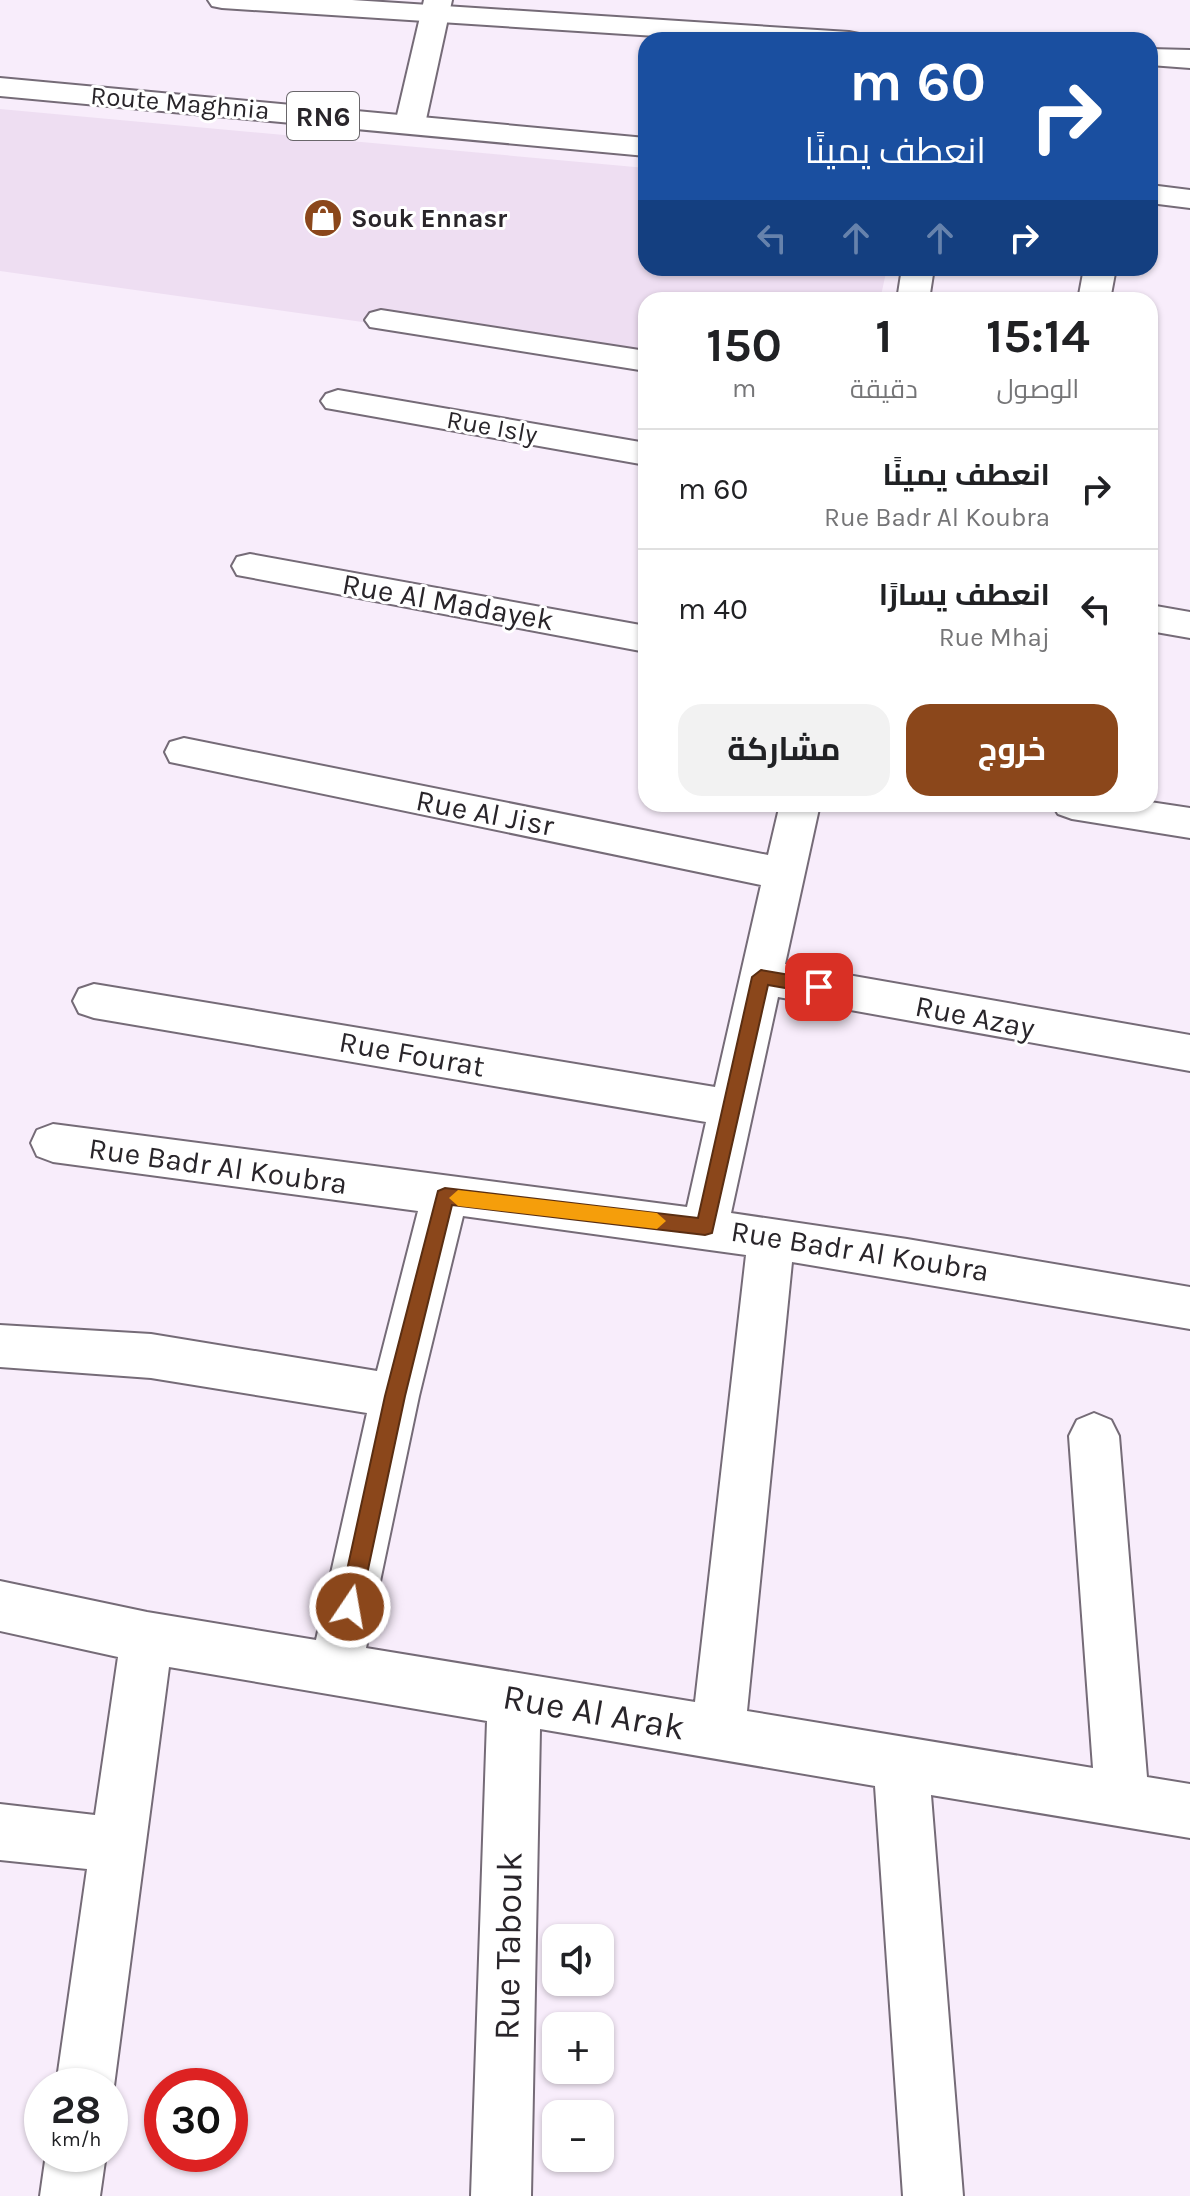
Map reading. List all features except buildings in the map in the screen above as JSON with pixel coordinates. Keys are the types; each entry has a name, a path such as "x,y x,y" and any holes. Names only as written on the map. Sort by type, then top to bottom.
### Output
{"street":[{"path":"222,0 752,23 803,32"},
{"path":"410,124 436,7"},
{"path":"1158,57 1190,59"},
{"name":"Route Maghnia","path":"0,87 638,146"},
{"path":"1158,195 1190,199"},
{"path":"381,320 638,360"},
{"name":"Rue Isly","path":"338,401 638,453"},
{"name":"Rue Al Madayek","path":"250,566 638,638"},
{"path":"1158,619 1190,625"},
{"name":"Rue Al Jisr","path":"184,752 785,874"},
{"path":"705,1227 798,812"},
{"path":"1122,812 1190,823"},
{"name":"Rue Azay","path":"761,977 1190,1053"},
{"name":"Rue Fourat","path":"94,1001 730,1108"},
{"name":"Rue Badr Al Koubra","path":"53,1143 445,1196 705,1227 1051,1281 1190,1308"},
{"path":"336,1667 395,1396 445,1196"},
{"path":"718,1734 771,1238"},
{"path":"0,1346 151,1356 395,1396"},
{"path":"1094,1436 1122,1799"},
{"name":"Rue Al Arak","path":"0,1606 147,1638 1190,1811"},
{"path":"87,2068 147,1638"},
{"name":"Rue Tabouk","path":"501,2196 514,1697"},
{"path":"901,1764 933,2196"},
{"path":"0,1832 118,1845"},
{"path":"70,2196 73,2172"}],"shaded area":[{"name":"Souk Ennasr","path":"0,109 638,167 638,276 885,276 882,292 638,292 638,361 0,271"}],"slow traffic":[{"path":"458,1198 657,1221"}],"place":[{"name":"Souk Ennasr","path":"323,218"}],"route":[{"path":"350,1607 395,1396 445,1196 705,1227 761,977 819,987"}]}
